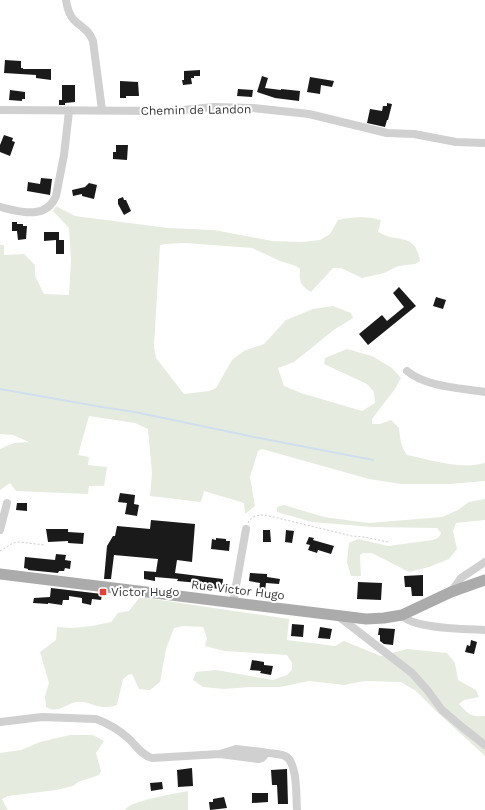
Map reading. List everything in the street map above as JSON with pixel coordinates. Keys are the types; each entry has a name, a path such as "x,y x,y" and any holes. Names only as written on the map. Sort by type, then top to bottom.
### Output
{"main road":[{"name":"Rue Victor Hugo","path":"0,574 366,619 402,615 450,592 485,580"}],"street":[{"path":"66,0 73,20 91,34 102,110"},
{"name":"Chemin de Landon","path":"0,110 172,111 214,107 253,108 309,114 387,132 414,134 456,142 485,142"},
{"path":"0,207 19,212 35,212 45,210 54,202 64,156 69,111"},
{"path":"407,372 424,382 485,392"},
{"path":"0,530 7,503"},
{"path":"233,603 246,529"},
{"path":"450,592 461,578 485,562"},
{"path":"337,615 412,673 428,690 442,710 485,745"},
{"path":"402,615 409,621 422,625 485,630"},
{"path":"0,722 42,717 90,718 103,721 123,734 148,757 220,754 286,756 294,771 297,810"}],"path":[{"path":"246,529 249,520 260,515 265,515 352,536 388,542"},
{"path":"0,551 13,543 19,542 45,545"}],"shaded area":[{"path":"56,206 75,216 168,228 214,230 272,241 302,242 320,240 330,234 338,220 360,217 381,220 378,232 410,242 418,252 420,261 415,264 398,266 384,273 362,278 341,268 333,268 311,292 301,283 300,269 296,266 280,261 252,248 185,243 160,245 154,346 156,358 184,394 209,391 216,388 232,360 244,351 264,344 286,320 313,309 333,306 351,313 353,318 335,329 294,362 278,368 284,386 301,393 362,411 375,403 374,392 367,384 324,364 325,358 347,349 372,356 392,368 401,378 395,389 372,419 372,424 380,424 391,420 399,428 402,446 407,455 456,465 475,465 485,463 485,481 450,484 401,484 369,479 262,449 258,451 250,477 255,506 245,514 244,503 204,491 201,502 150,496 152,473 148,429 135,423 89,416 78,455 89,457 88,465 107,467 104,486 89,486 88,494 16,491 10,483 0,490 0,449 14,443 29,442 13,435 0,434 0,245 4,245 4,255 24,254 35,265 35,276 44,294 69,295 71,260 69,228 53,211"},
{"path":"485,499 485,520 456,523 453,531 457,549 449,559 429,567 409,572 372,553 363,553 360,555 361,576 351,576 347,562 349,543 358,539 388,546 433,540 439,537 441,533 437,528 372,527 312,522 277,512 277,507 284,505 324,517 369,523 442,517 458,510 469,502"},
{"path":"140,597 289,619 287,640 335,646 344,641 381,656 407,649 447,653 455,663 458,680 476,690 479,697 464,700 459,704 470,714 485,716 485,756 416,691 401,682 365,681 344,685 309,681 280,687 224,689 203,687 193,680 196,672 216,670 273,680 287,675 292,670 292,663 287,655 224,651 205,646 207,638 203,627 183,626 174,628 166,649 160,682 150,690 139,689 132,674 123,679 117,705 103,707 84,702 76,702 54,710 46,707 45,696 49,683 40,652 56,640 57,627 72,628 111,622 118,613 129,611"},
{"path":"70,735 93,735 104,741 96,753 101,771 99,775 78,782 73,786 56,790 8,796 2,799 8,810 0,810 0,753 21,750 40,742"},
{"path":"188,791 188,810 125,810 129,806 144,800"}],"building":[{"path":"5,60 21,61 21,68 23,69 51,69 51,80 36,78 36,75 4,73"},
{"path":"200,70 200,76 194,76 194,78 191,78 192,84 183,85 182,80 184,80 184,71"},
{"path":"262,76 268,78 265,88 300,91 299,101 275,98 257,92"},
{"path":"310,77 334,81 332,87 321,85 320,94 307,92"},
{"path":"120,81 138,82 139,96 126,96 126,98 120,98"},
{"path":"62,85 75,85 75,102 59,105 59,100 62,100"},
{"path":"238,89 253,90 252,97 237,96"},
{"path":"10,90 25,92 25,99 22,99 22,101 9,100"},
{"path":"387,103 392,104 385,127 367,123 370,109 382,111 383,106 387,106"},
{"path":"4,135 13,138 12,141 15,142 10,156 0,152 0,145"},
{"path":"116,145 128,145 127,160 113,159 113,152 116,152"},
{"path":"41,178 52,179 50,195 27,191 28,182 40,184"},
{"path":"89,183 97,185 94,199 82,196 82,194 73,196 72,190 85,187"},
{"path":"123,197 131,211 124,215 118,204 118,199"},
{"path":"12,222 17,222 17,224 27,226 26,239 18,240 17,231 12,231"},
{"path":"44,232 59,232 59,240 64,240 64,254 56,254 56,240 44,241"},
{"path":"399,287 416,306 368,345 359,334 382,315 387,321 404,307 393,293"},
{"path":"436,297 446,300 443,309 433,306"},
{"path":"120,493 135,495 134,504 139,505 137,516 125,514 127,503 118,502"},
{"path":"17,503 27,503 27,511 16,510"},
{"path":"151,520 195,524 192,562 177,560 175,573 223,579 222,589 210,588 210,584 177,581 178,579 155,577 155,581 144,579 144,571 156,572 158,559 114,555 111,579 104,579 107,546 113,536 115,536 117,526 150,529"},
{"path":"46,529 68,529 68,532 84,533 83,544 68,543 68,541 48,542"},
{"path":"263,530 270,530 271,542 263,542"},
{"path":"286,530 294,531 292,543 285,542"},
{"path":"309,537 314,538 313,540 334,546 331,554 318,550 317,553 308,550 310,545 306,544"},
{"path":"216,538 230,541 229,551 211,549 212,539 216,540"},
{"path":"56,554 66,555 65,560 71,561 70,569 65,568 64,571 59,571 58,573 28,570 24,568 25,557 55,560"},
{"path":"250,573 267,574 267,577 280,579 279,584 266,583 265,591 259,591 260,583 249,581"},
{"path":"423,575 423,596 412,596 411,587 405,587 404,576"},
{"path":"358,582 382,583 381,600 357,599"},
{"path":"51,588 102,594 101,600 92,599 91,605 82,603 82,598 69,596 69,600 63,600 62,605 33,603 34,598 50,597"},
{"path":"292,624 304,625 303,637 291,636"},
{"path":"320,627 332,629 330,639 318,638"},
{"path":"379,628 395,629 393,645 384,644 380,641 380,635 378,635"},
{"path":"471,640 477,642 474,654 465,652 467,645 470,646"},
{"path":"252,660 264,662 264,665 273,666 271,675 260,673 261,671 250,670"},
{"path":"192,768 193,786 178,787 177,770"},
{"path":"287,769 288,804 278,804 277,785 272,785 271,770"},
{"path":"162,782 163,789 151,791 150,783"},
{"path":"252,793 268,793 268,802 252,803"},
{"path":"224,797 227,808 210,810 209,802 213,802 213,799"}],"waterway":[{"path":"0,389 135,412 373,460"}],"place":[{"name":"Victor Hugo","path":"103,592"}]}
